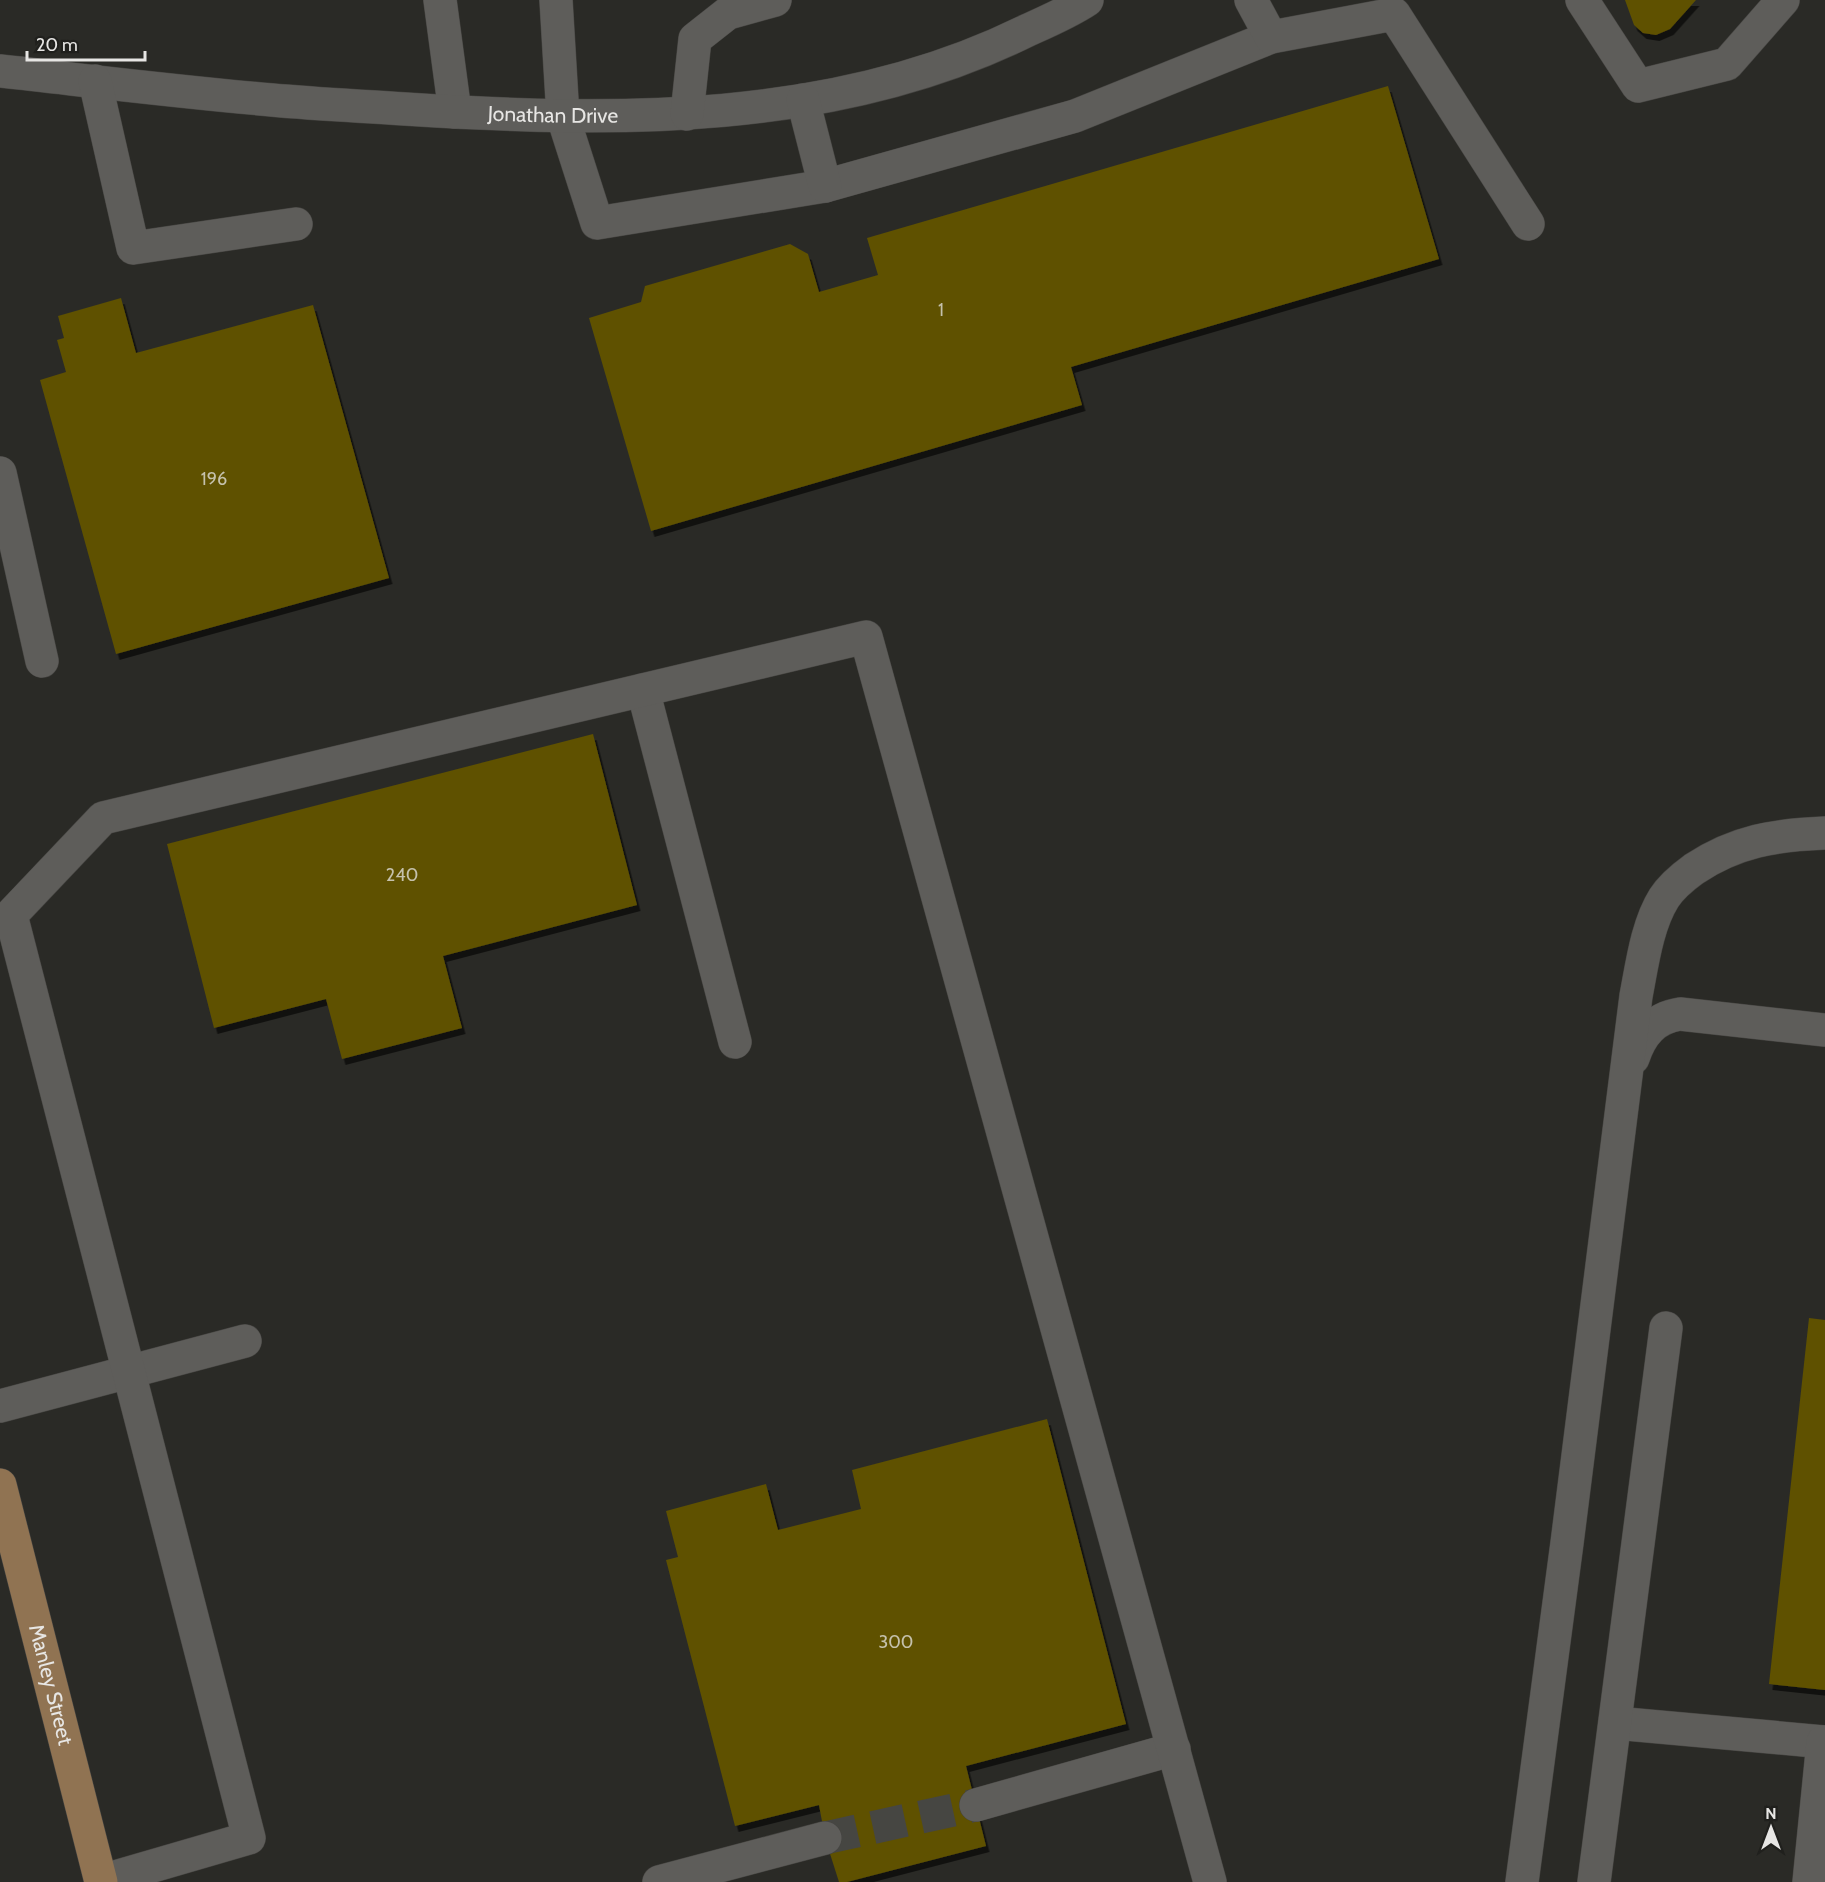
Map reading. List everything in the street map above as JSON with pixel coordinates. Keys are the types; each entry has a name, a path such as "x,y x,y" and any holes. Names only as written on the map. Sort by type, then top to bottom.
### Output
{"main road":[{"name":"Manley Street","path":"0,1485 101,1882"}],"street":[{"path":"440,0 455,112"},
{"path":"556,0 563,117 597,223 825,186 1075,116 1270,37 1394,14 1528,224"},
{"path":"687,114 694,39 728,13 775,0"},
{"name":"Jonathan Drive","path":"0,71 272,100 455,112 563,117 687,114 803,100 879,86 957,61 1012,38 1087,0"},
{"path":"1251,0 1270,37"},
{"path":"1582,0 1638,86 1727,64 1784,0"},
{"path":"95,81 133,248 296,224"},
{"path":"803,100 825,186"},
{"path":"0,473 42,661"},
{"path":"101,1882 249,1838 11,915 103,818 866,637 1210,1882"},
{"path":"643,690 735,1042"},
{"path":"1522,1882 1628,1074 1636,996 1646,942 1664,898 1684,876 1715,855 1747,843 1780,836 1825,833"},
{"path":"1628,1074 1638,1044 1646,1032 1662,1019 1671,1016 1680,1014 1825,1030"},
{"path":"1594,1882 1666,1328"},
{"path":"0,1406 244,1341"},
{"path":"1615,1723 1824,1742 1809,1882"},
{"path":"976,1805 1174,1749"},
{"path":"659,1882 825,1838"}],"building":[{"path":"1625,0 1696,0 1670,29 1656,35 1643,33 1634,25"},
{"path":"1388,86 1439,259 1071,367 1082,405 651,531 589,318 641,302 645,286 790,244 808,254 819,292 878,275 867,238"},
{"path":"121,298 136,353 313,305 389,578 116,654 40,380 66,372 57,340 64,338 58,316"},
{"path":"593,734 637,905 443,956 462,1028 342,1059 326,999 214,1028 167,844"},
{"path":"1809,1318 1825,1320 1825,1690 1769,1684"},
{"path":"1047,1419 1126,1724 966,1766 986,1846 847,1882 839,1882 825,1838 819,1805 735,1826 666,1560 678,1557 666,1511 766,1484 778,1530 861,1509 852,1470"}],"tunnel":[{"path":"825,1838 976,1805"}]}
